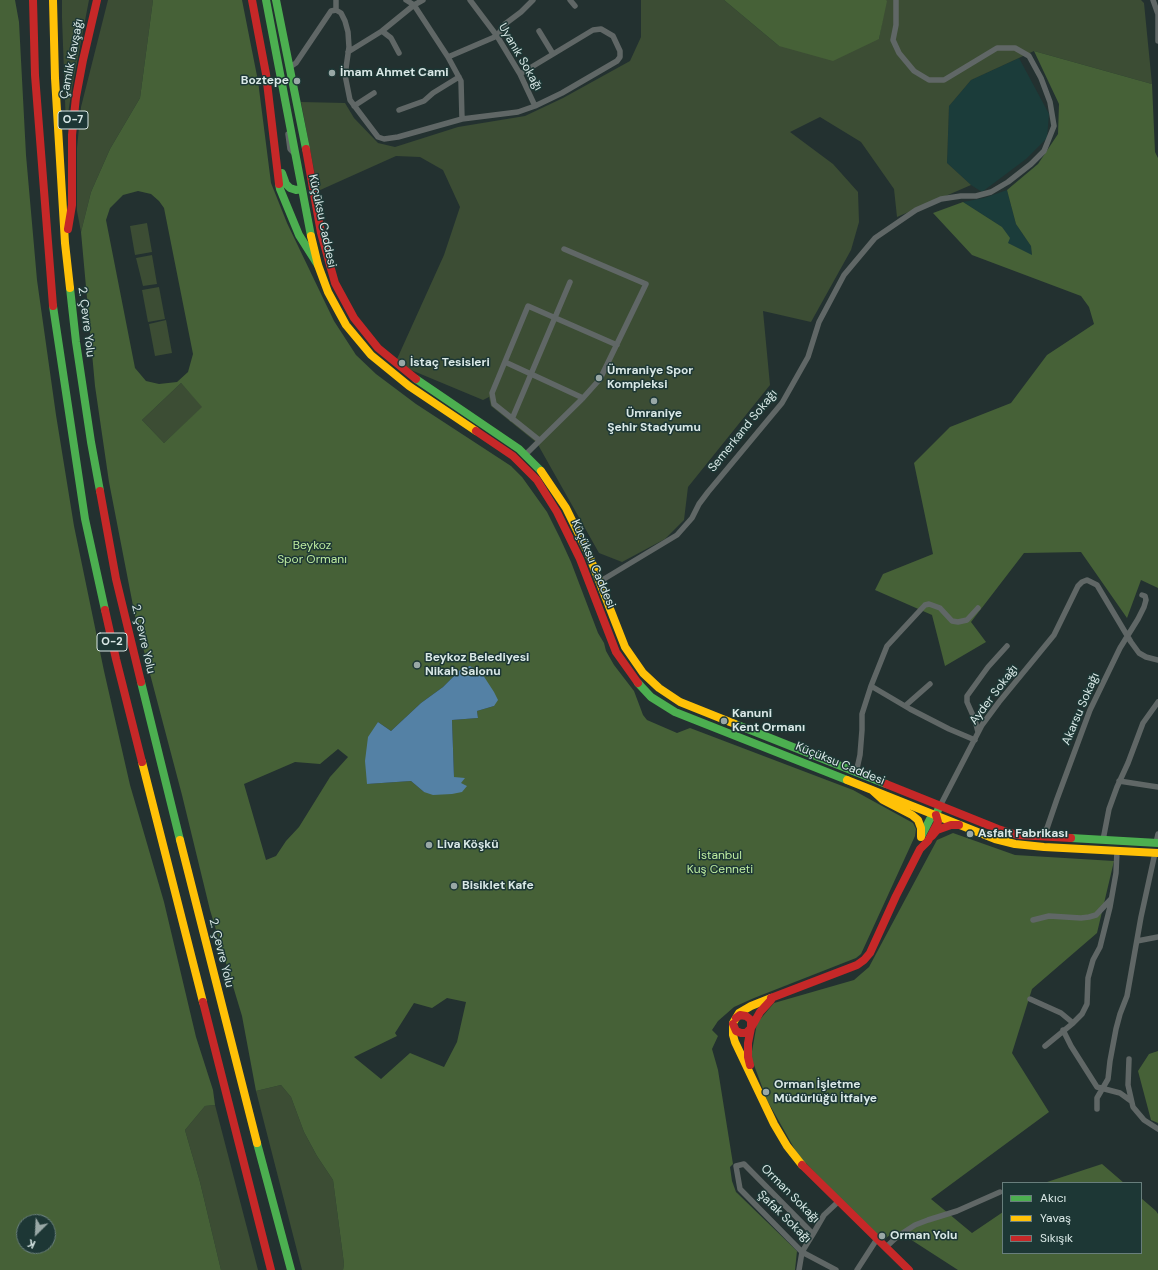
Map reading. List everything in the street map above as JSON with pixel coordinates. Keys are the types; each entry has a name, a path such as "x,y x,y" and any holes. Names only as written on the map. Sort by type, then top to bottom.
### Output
{"main road":[{"name":"O-2","path":"34,0 35,75 53,311 85,519 118,666 271,1270"},
{"name":"2. Çevre Yolu","path":"54,0 55,78 65,243 76,342 90,442 116,580 143,692 248,1108 291,1270"},
{"name":"Çamlık Kavşağı","path":"65,243 72,205 72,135 76,97 97,0"},
{"path":"252,0 266,74 280,189 299,235 318,265"},
{"name":"Küçüksu Caddesi","path":"266,0 318,265 328,292 346,325 371,355 409,386 513,456 537,480 557,512 580,559 616,652 635,680 651,697 675,712 995,839 1015,844 1156,853"},
{"name":"Küçüksu Caddesi","path":"276,0 312,179 321,233 334,283 354,318 378,348 415,378 519,449 544,474 566,508 589,555 625,647 644,673 659,688 680,702 998,830 1044,837 1157,843"},
{"path":"280,69 290,67"},
{"path":"271,112 286,184 290,188 296,190 302,189 312,179"},
{"path":"365,347 371,339"},
{"path":"519,462 525,455"},
{"path":"590,585 599,582"},
{"path":"611,637 620,634"},
{"path":"815,767 819,758"},
{"path":"871,789 883,800 912,815 918,820 924,839"},
{"path":"909,1270 801,1164 787,1146 774,1124 733,1035 734,1021 739,1013 751,1006 857,965 864,960 870,953 924,839 938,822 936,815 940,806"},
{"path":"936,815 943,813 979,827 987,825"},
{"path":"924,839 937,830 959,824"},
{"path":"1103,840 1104,850"},
{"path":"1117,851 1118,841"},
{"path":"1156,853 1157,843"},
{"path":"734,1021 736,1031 741,1034 746,1033 751,1028 760,1012 772,998"},
{"path":"734,1021 740,1015 746,1016 751,1020 748,1057 753,1078"}],"street":[{"path":"336,0 336,10"},
{"path":"406,0 414,4 448,57 461,81 462,119"},
{"path":"348,52 382,31 414,4 423,0"},
{"name":"Uyanık Sokağı","path":"470,0 497,36 520,74 535,106"},
{"path":"448,57 497,36 505,24 533,0"},
{"path":"570,0 575,6"},
{"name":"Semerkand Sokağı","path":"599,582 677,535 692,518 699,504 708,492 782,403 808,357 819,322 844,275 875,238 916,210 941,199 976,196 991,192 1008,182 1025,169 1044,151 1054,126 1050,102 1041,78 1030,56 1014,48 997,48 944,80 929,80 914,71 900,53 893,40 896,25 896,0"},
{"path":"1153,0 1158,14 1158,41"},
{"path":"290,67 296,63 326,16 331,11 336,10 341,13 348,32 348,52 345,75 350,100 378,137 384,139 398,137 462,119 518,112 535,106 562,93 618,61 620,51 613,36 601,29 593,30 520,74"},
{"path":"382,31 391,38 399,53"},
{"path":"539,31 553,54"},
{"path":"399,110 424,101 433,93 459,77"},
{"path":"354,106 374,93"},
{"path":"525,455 583,398 600,379 646,284 564,249"},
{"path":"512,419 570,282"},
{"path":"540,440 494,404 492,394 528,306 617,345"},
{"path":"505,362 583,398"},
{"name":"Ayder Sokağı","path":"940,806 982,725 1054,635 1070,601 1078,586 1082,582 1087,580 1098,585 1128,637"},
{"name":"Akarsu Sokağı","path":"1044,837 1090,710 1120,648 1128,637 1144,607 1146,600 1145,596 1142,595"},
{"path":"856,772 860,755 862,714 886,646 925,605 929,604 940,608 952,621 958,622 967,620 978,608"},
{"path":"1128,637 1140,653 1146,658 1158,660"},
{"path":"978,732 966,696 988,667 1007,646"},
{"path":"905,706 930,684"},
{"path":"871,686 949,729 975,740"},
{"path":"1103,840 1109,809 1119,781 1143,723 1158,702"},
{"path":"1119,781 1158,787"},
{"path":"1157,843 1158,834"},
{"path":"1045,1046 1082,1014 1087,1004 1088,978 1093,960 1100,947 1116,873 1117,851"},
{"path":"1097,1109 1097,1098 1108,1079 1116,1030 1127,996 1156,853"},
{"path":"1033,920 1049,916 1089,918 1096,915 1111,898"},
{"path":"1137,941 1158,937"},
{"path":"1030,998 1061,1013 1073,1023"},
{"path":"1064,1030 1071,1046 1098,1087 1120,1093 1131,1101"},
{"path":"1129,1059 1128,1085 1133,1107 1144,1120 1158,1129"},
{"name":"Orman Sokağı","path":"740,1190 736,1166 744,1164 813,1234 824,1215 839,1201"},
{"name":"Şafak Sokağı","path":"740,1190 802,1252 836,1270"},
{"path":"886,1247 898,1236 915,1225 957,1211 1000,1192"},
{"path":"798,1270 802,1252 813,1234"},
{"path":"857,1270 877,1239"}],"shaded area":[{"path":"1019,58 1049,114 1047,138 1026,159 982,192 971,185 947,163 949,106 971,80"},
{"path":"1007,190 1016,224 1031,246 1032,256 1008,243 1002,227 963,202 984,198"}],"green space":[{"path":"0,0 15,0 19,22 26,155 37,280 56,415 74,526 104,671 130,785 164,902 196,1037 213,1090 215,1105 205,1106 185,1130 200,1182 221,1270 0,1270"},
{"path":"62,0 89,0 66,127 62,18"},
{"path":"108,0 153,0 140,98 110,149 91,192 81,232 77,211 77,148 81,107"},
{"name":"Beykoz Spor Ormanı","path":"153,0 242,0 258,81 271,183 287,223 334,321 356,355 376,374 416,404 511,466 522,477 547,512 571,562 606,651 614,665 634,691 643,715 647,720 677,733 690,728 853,790 913,823 916,829 915,836 861,954 856,958 734,1007 718,1021 712,1030 718,1036 712,1049 718,1070 733,1164 730,1167 732,1181 736,1192 797,1251 795,1270 343,1270 344,1264 333,1180 317,1156 304,1132 291,1097 281,1085 256,1091 242,1016 210,910 182,795 136,621 109,482 95,386 81,232 91,192 110,149 140,98","holes":["138,191 151,194 164,208 193,354 188,372 177,382 159,384 146,381 135,368 106,220 110,208 123,195","181,383 202,407 164,443 142,420","470,666 481,672 494,706 477,711 478,718 452,720 454,777 461,783 424,792 411,781 367,784 378,722 391,731 421,703 443,687 460,670","338,749 348,757 330,777 299,827 286,841 276,856 266,860 244,784 295,762 320,764","447,998 466,1002 457,1042 444,1067 410,1053 381,1079 354,1057 397,1036 395,1033 414,1003 432,1008"]},
{"path":"641,0 724,0 779,46 879,39 886,0 1141,0 1144,3 1152,84 1034,51 971,80 949,106 947,163 971,185 897,217 894,189 861,142 820,117 790,132 833,164 858,192 859,222 851,250 811,322 763,311 770,385 688,487 684,520 665,539 622,562 599,553 537,443 491,406 489,397 483,400 411,370 397,359 444,255 460,207 443,170 420,157 396,156 318,191 301,102 345,103 354,118 378,143 395,147 458,127 525,116 563,98 630,61 641,37"},
{"path":"724,0 887,1 879,39 833,61 779,46"},
{"path":"1034,51 1152,84 1155,152 1158,158 1158,588 1141,580 1127,618 1081,552 1024,553 971,622 986,642 945,666 932,615 875,590 883,574 933,554 914,463 950,427 1011,403 1047,355 1094,324 1089,307 1081,296 972,255 933,213 963,202 1002,227 1010,238 1008,243 1032,255 1031,246 1016,224 1007,190 1038,164 1058,134 1059,104"},
{"path":"147,223 152,252 135,255 130,226"},
{"path":"152,255 157,284 143,286 136,258"},
{"path":"159,287 165,319 148,322 142,290"},
{"path":"166,320 172,353 155,356 149,324"},
{"path":"181,383 203,407 164,443 142,420"},
{"path":"953,833 1015,855 1114,861 1097,933 1032,989 1012,1053 1049,1112 931,1199 972,1233 1002,1213 1002,1254 1142,1254 1142,1199 1158,1214 1158,1270 958,1270 896,1230 881,1242 798,1155 767,1100 751,1057 757,1023 774,1003 854,980 869,967 937,840"},
{"path":"1158,1051 1158,1123 1151,1120 1138,1071 1149,1054"},
{"path":"281,1085 291,1097 304,1132 317,1156 333,1180 344,1264 343,1270 302,1270 256,1091"},
{"path":"215,1105 258,1270 221,1270 200,1182 185,1130 205,1106"},
{"path":"1102,1164 1123,1182 1047,1182"}],"water":[{"path":"470,666 481,672 498,700 494,706 477,711 478,718 452,720 454,777 465,778 461,783 467,786 462,792 433,795 424,792 411,781 367,784 365,761 368,737 378,722 391,731 421,703 443,687 460,670"}],"traffic: fast":[{"path":"266,0 311,236"},
{"path":"276,0 306,149"},
{"path":"282,173 286,184 290,188 296,190 302,189"},
{"path":"279,184 299,235 318,265"},
{"path":"70,288 76,342 100,491"},
{"path":"53,306 85,519 105,610"},
{"path":"416,379 519,449 541,471"},
{"path":"141,682 180,840"},
{"path":"638,683 651,697 675,712 847,780"},
{"path":"735,724 886,784"},
{"path":"922,835 930,819 936,815 938,810"},
{"path":"1071,838 1158,843"},
{"path":"257,1143 291,1270"}],"traffic: slow":[{"path":"53,0 55,78 65,243 70,288"},
{"path":"311,236 318,265 328,292 346,325 371,355 409,386 476,431"},
{"path":"541,471 566,508 589,555 625,647 643,673 659,688 680,702 735,724"},
{"path":"142,762 203,1002"},
{"path":"847,780 995,839 1015,844 1158,853"},
{"path":"872,790 883,800 912,815 918,820 921,828 921,837"},
{"path":"180,840 257,1143"},
{"path":"771,998 751,1006 739,1013 733,1023 733,1035 774,1124 787,1146 802,1165"}],"traffic: jam":[{"path":"33,0 35,75 53,306"},
{"path":"68,229 72,205 72,135 76,97 97,0"},
{"path":"252,0 266,74 279,184"},
{"path":"306,149 321,233 335,283 354,318 378,348 416,379"},
{"path":"476,431 513,456 537,480 557,512 580,559 616,652 638,683"},
{"path":"100,491 116,579 141,682"},
{"path":"105,610 142,762"},
{"path":"886,784 998,829 1017,835 1071,838"},
{"path":"771,998 857,965 864,960 870,953 896,896 920,849 928,841 938,822 936,815"},
{"path":"932,836 937,830 951,825 959,825"},
{"path":"750,1065 748,1057 748,1043 751,1028 760,1012 771,1000"},
{"path":"203,1002 271,1270"},
{"path":"733,1024 736,1031 741,1033 746,1033 751,1028 751,1020 746,1016 740,1015 736,1018"},
{"path":"802,1165 909,1270"}],"place":[{"name":"İmam Ahmet Cami","path":"332,73"},
{"name":"Boztepe","path":"297,81"},
{"name":"İstaç Tesisleri","path":"402,363"},
{"name":"Ümraniye Spor Kompleksi","path":"599,378"},
{"name":"Ümraniye Şehir Stadyumu","path":"654,401"},
{"name":"Beykoz Belediyesi Nikah Salonu","path":"417,665"},
{"name":"Kanuni Kent Ormanı","path":"724,721"},
{"name":"Asfalt Fabrikası","path":"970,834"},
{"name":"Liva Köşkü","path":"429,845"},
{"name":"Bisiklet Kafe","path":"454,886"},
{"name":"Orman İşletme Müdürlüğü İtfaiye","path":"766,1092"},
{"name":"Orman Yolu","path":"882,1236"}],"park label":[{"name":"İstanbul Kuş Cenneti","path":"720,863"}]}
